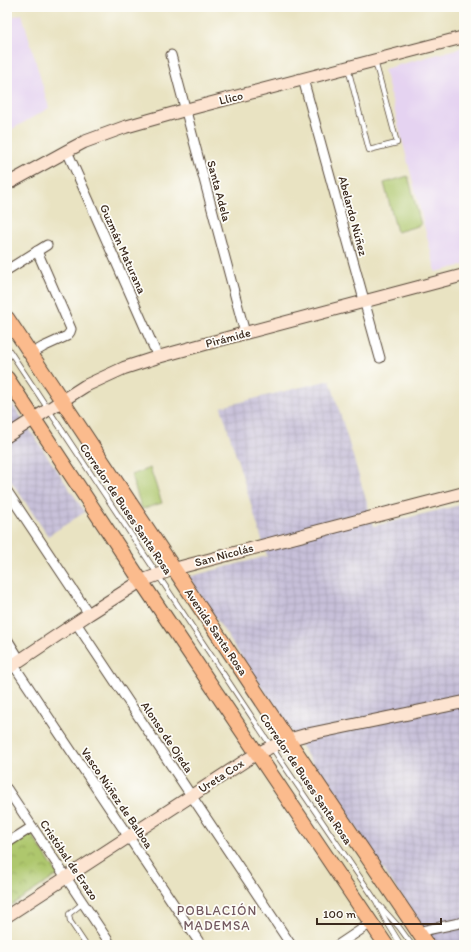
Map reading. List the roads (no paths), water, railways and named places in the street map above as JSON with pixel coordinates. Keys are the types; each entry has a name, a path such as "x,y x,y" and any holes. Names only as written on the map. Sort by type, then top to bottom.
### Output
{"main road":[{"name":"Avenida Santa Rosa","path":"7,318 426,945"},
{"path":"7,378 141,581 386,945"}],"street":[{"name":"Llico","path":"7,184 84,142 125,127 464,37"},
{"name":"Santa Adela","path":"171,55 245,333"},
{"name":"Abelardo Núñez","path":"304,79 380,358"},
{"name":"Guzmán Maturana","path":"67,151 158,357"},
{"path":"7,270 47,246"},
{"path":"31,354 67,336 70,332 70,326 37,251"},
{"name":"Pirámide","path":"7,436 85,386 124,368 245,333 464,276"},
{"path":"7,491 89,614"},
{"name":"San Nicolás","path":"14,664 141,581 158,574 464,493"},
{"name":"Alonso de Ojeda","path":"76,623 291,945"},
{"name":"Vasco Núñez de Balboa","path":"7,639 14,664 201,945"},
{"name":"Ureta Cox","path":"7,916 257,753 288,740 305,735 462,702"},
{"name":"Cristóbal de Erazo","path":"7,789 111,945"},
{"path":"7,843 32,827"},
{"path":"417,932 464,922"},
{"path":"338,945 371,923"}],"lane":[{"path":"347,68 369,150 397,143 375,60"},
{"name":"Corredor de Buses Santa Rosa","path":"7,347 376,901 401,945"},
{"path":"462,702 464,719"},
{"name":"Corredor de Buses Santa Rosa","path":"376,901 399,927 412,945"},
{"path":"83,903 69,914 70,921 86,945"}],"district":[{"name":"POBLACIÓN MADEMSA","path":"217,918"}]}
